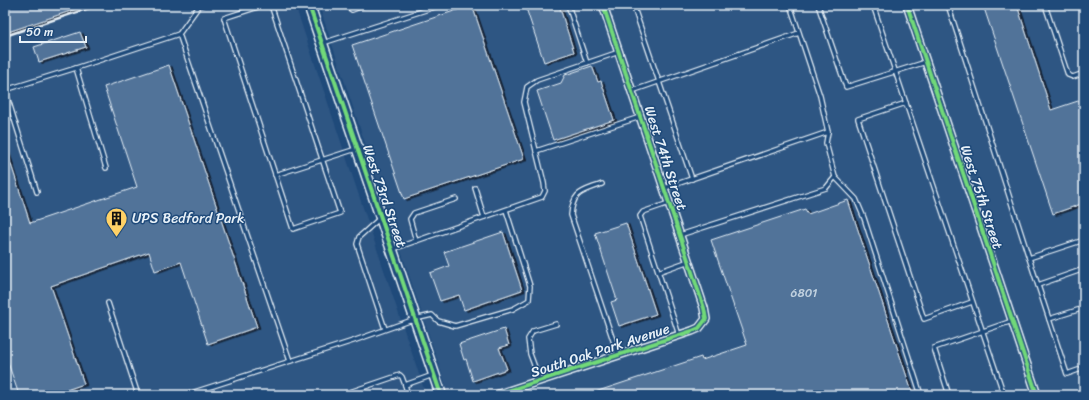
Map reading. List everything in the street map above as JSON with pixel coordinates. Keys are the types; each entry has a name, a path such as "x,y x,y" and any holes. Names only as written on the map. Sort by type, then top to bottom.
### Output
{"street":[{"name":"West 74th Street","path":"603,5 689,261 706,319"},
{"name":"West 75th Street","path":"907,5 1037,395"},
{"name":"West 73rd Street","path":"310,8 441,395"},
{"name":"South Oak Park Avenue","path":"496,395 699,328 706,319"}],"lane":[{"path":"37,192 5,90 180,34 199,6 202,5"},
{"path":"264,5 224,18 293,229 340,213 271,5"},
{"path":"310,8 324,5"},
{"path":"345,5 352,10 365,5"},
{"path":"322,44 441,5"},
{"path":"568,5 586,63"},
{"path":"633,5 692,179"},
{"path":"790,5 820,96 828,132 826,143 834,177 856,199 864,218 921,395"},
{"path":"818,5 846,87 926,62"},
{"path":"873,5 1004,395"},
{"path":"948,5 1067,374 1084,368"},
{"path":"1045,5 1068,75 1073,77 1084,73"},
{"path":"632,91 799,33"},
{"path":"180,34 290,361"},
{"path":"392,249 542,197 545,191 544,183 524,102 527,87 537,80 619,52"},
{"path":"76,68 106,168"},
{"path":"906,103 858,119 924,319 972,302"},
{"path":"536,151 640,117"},
{"path":"664,188 828,132"},
{"path":"275,175 357,148"},
{"path":"680,235 826,188 834,177"},
{"path":"602,184 579,194 574,198 571,214 618,355"},
{"path":"474,188 484,217"},
{"path":"416,241 410,219 414,213 456,199"},
{"path":"669,203 643,212 640,216 679,335"},
{"path":"184,395 290,361 415,318 432,315 438,321 455,326 513,309 528,300 530,286 506,210"},
{"path":"381,218 359,237 357,244 385,329"},
{"path":"1029,258 1084,240"},
{"path":"658,272 689,261"},
{"path":"1038,285 1084,269"},
{"path":"108,303 138,395"},
{"path":"1049,319 1084,308"},
{"path":"949,395 934,348 1012,321"},
{"path":"540,381 530,354 528,340 533,331 556,324"},
{"path":"341,395 400,375 408,395"},
{"path":"405,385 434,375"}],"shaded area":[{"path":"5,5 295,5 426,395 5,395"},
{"path":"319,5 1084,5 1084,395 449,395"}],"building":[{"path":"5,5 88,5 5,33"},
{"path":"472,5 524,159 404,199 352,45"},
{"path":"525,5 559,5 574,52 544,62"},
{"path":"983,5 1017,5 1051,110 1084,99 1084,203 1053,214"},
{"path":"80,32 86,47 39,62 34,47"},
{"name":"UPS Bedford Park","path":"169,65 257,327 208,344 181,262 155,271 149,252 51,286 84,384 52,395 19,395 5,354 5,146 30,223 137,187 104,87"},
{"path":"592,66 598,82 601,81 614,120 553,140 537,91 561,83 565,75"},
{"path":"848,200 913,395 586,395 701,357 702,360 747,345 711,240 805,209 808,214"},
{"path":"626,223 656,314 619,326 611,302 617,300 595,233"},
{"path":"503,232 522,290 464,310 459,295 440,301 430,273 449,266 444,252"},
{"path":"504,329 509,345 499,348 507,369 473,381 466,359 464,360 459,344"}],"railway":[{"path":"5,36 98,5"}],"cycle path":[{"path":"309,5 441,395"},
{"path":"496,395 692,331 699,328 706,319 704,308 603,5"},
{"path":"907,5 1037,395"}],"place":[{"name":"UPS Bedford Park","path":"116,238"}]}
